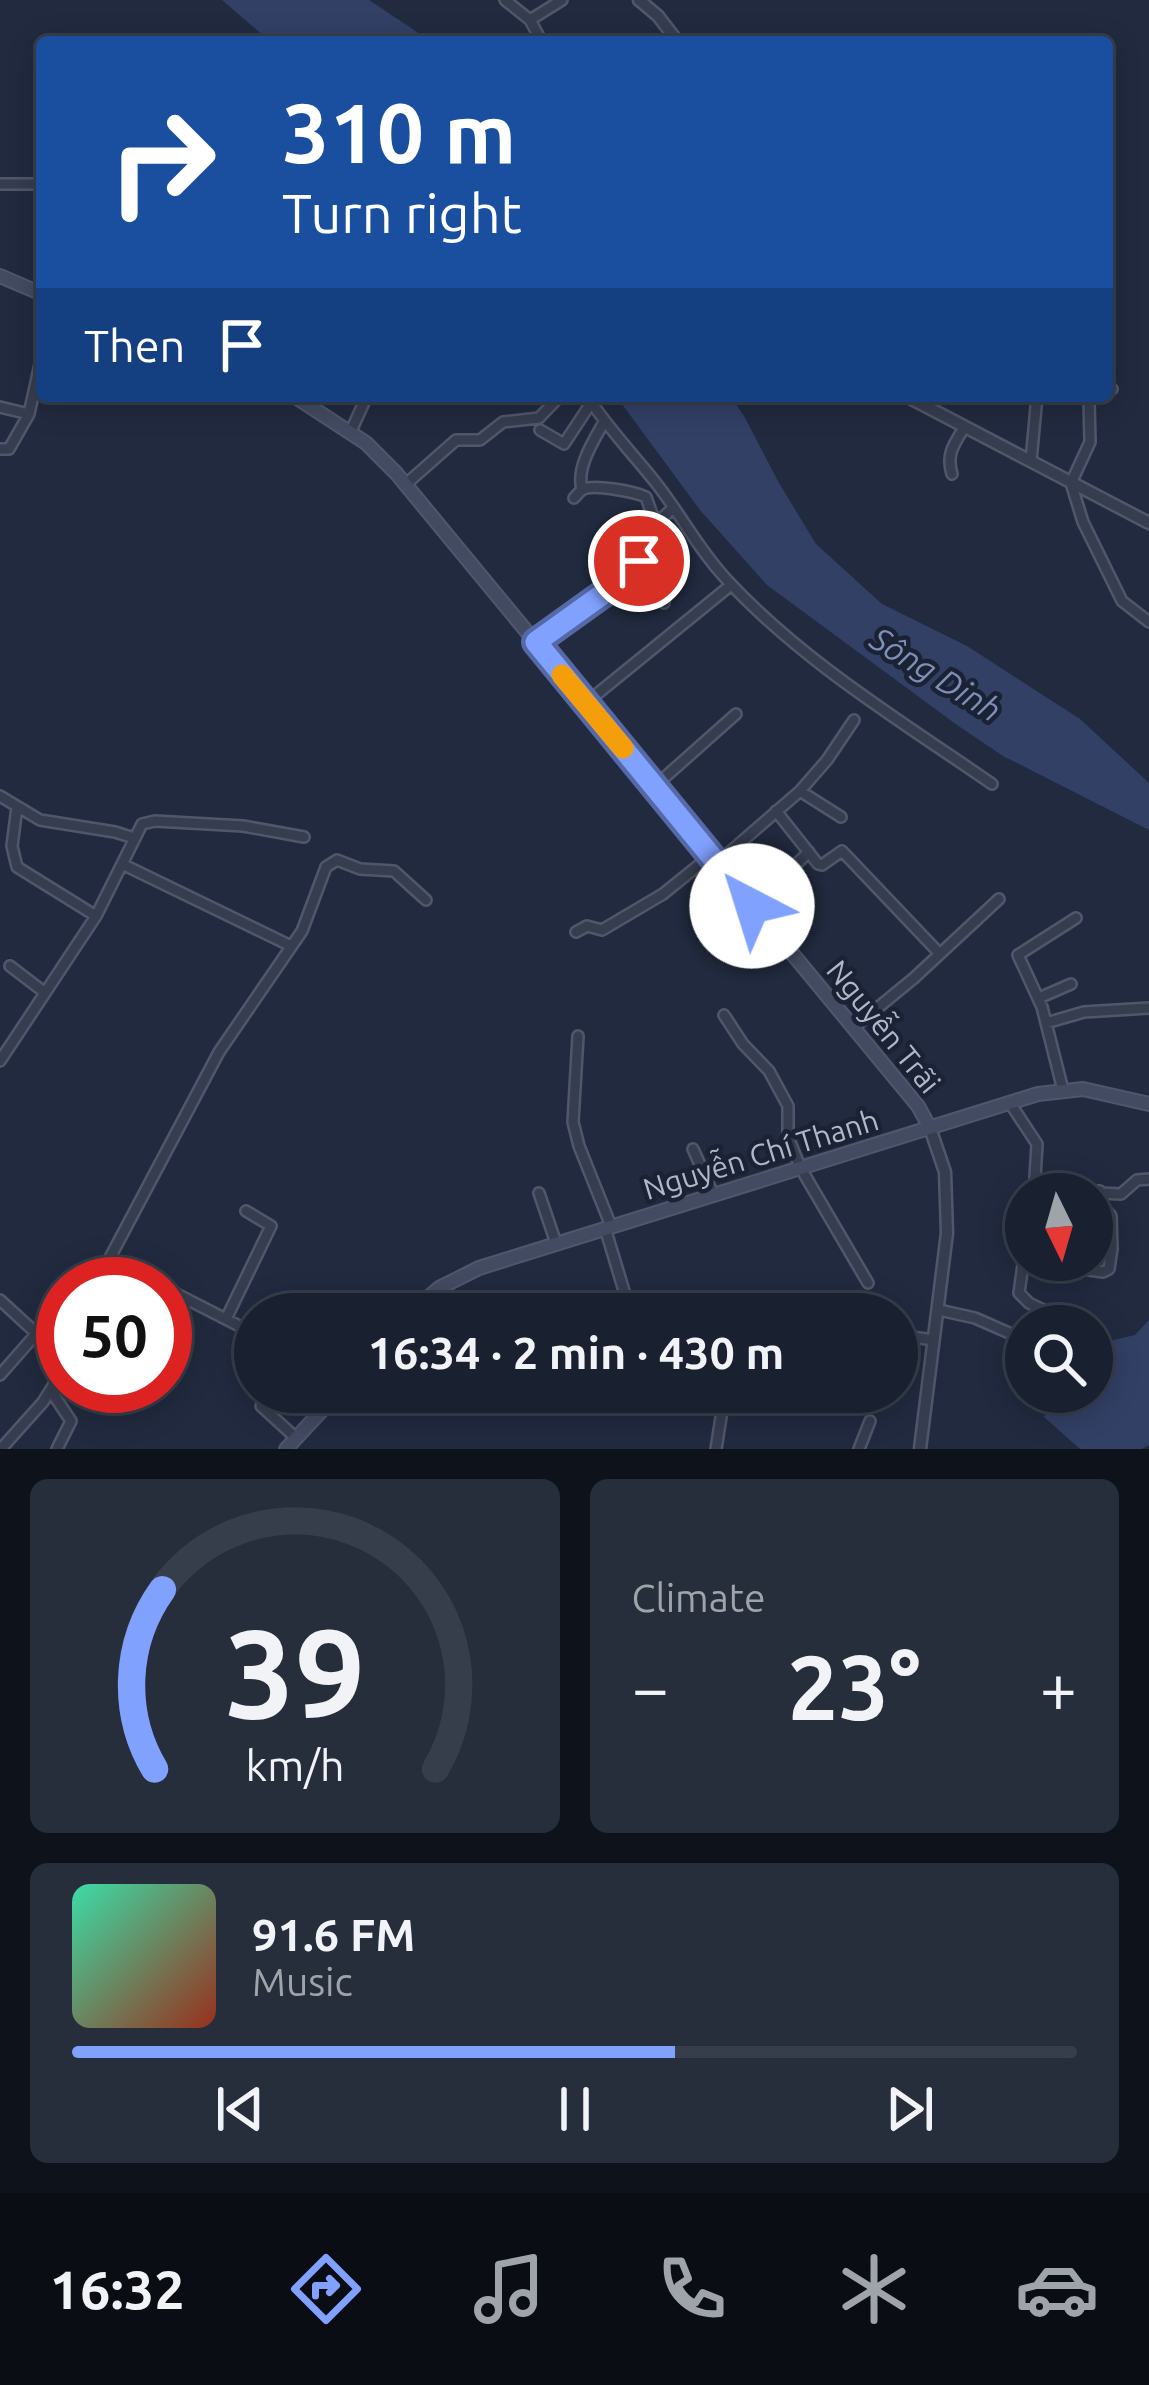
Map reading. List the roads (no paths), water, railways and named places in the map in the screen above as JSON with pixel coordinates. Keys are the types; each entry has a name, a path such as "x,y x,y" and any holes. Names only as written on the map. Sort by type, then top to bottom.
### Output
{"main road":[{"path":"0,276 36,291"},
{"name":"Nguyễn Trãi","path":"303,402 378,454 406,484 918,1106 930,1128"},
{"name":"Nguyễn Chí Thanh","path":"432,1293 466,1274 556,1243 1010,1103 1063,1090 1092,1090 1145,1103"},
{"path":"291,1443 318,1413"}],"street":[{"path":"505,0 530,20 539,36"},
{"path":"530,20 562,0"},
{"path":"639,0 673,36"},
{"path":"0,184 36,184"},
{"path":"0,448 9,449 28,414 36,381"},
{"path":"350,433 364,402"},
{"path":"406,484 456,440 480,440 503,422 539,418 554,402"},
{"path":"540,430 564,444 588,402"},
{"path":"590,402 731,585 863,695 992,784"},
{"path":"916,402 1149,524"},
{"path":"1031,461 1036,402"},
{"path":"1089,402 1090,442 1071,483 1083,522 1122,601 1149,622"},
{"path":"0,407 28,414"},
{"path":"604,422 586,458 578,494 593,487 641,494 659,521"},
{"path":"952,474 951,448 964,428"},
{"path":"536,642 635,570 659,521 673,508"},
{"path":"635,570 664,603"},
{"path":"586,703 731,585"},
{"path":"655,786 736,714"},
{"path":"576,932 587,926 602,930 713,860 800,791 854,720"},
{"path":"800,791 841,817"},
{"path":"0,796 46,822 134,838"},
{"path":"17,807 12,846 17,867 96,916"},
{"path":"776,811 818,864 842,851 940,954"},
{"path":"0,1061 96,916 142,824 243,826 304,838"},
{"path":"752,906 809,852"},
{"path":"110,1257 219,1052 306,923 322,873 334,860 360,869 394,871 426,900"},
{"path":"122,864 292,946"},
{"path":"853,1028 999,899"},
{"path":"1018,955 1076,918"},
{"path":"1010,943 1039,998 1063,1090"},
{"path":"10,966 44,992"},
{"path":"1039,998 1071,984"},
{"path":"1046,1024 1084,1012 1149,1008"},
{"path":"724,1016 769,1071 788,1106 788,1137 800,1167 868,1283"},
{"path":"578,1036 573,1122 626,1293"},
{"path":"1010,1103 1037,1144 1035,1173"},
{"name":"Nguyễn Trãi","path":"920,1449 947,1233 947,1187 930,1128"},
{"path":"693,1149 713,1194"},
{"path":"1113,1194 1121,1195 1137,1180 1149,1179"},
{"path":"538,1193 556,1243"},
{"path":"226,1318 271,1226 246,1211"},
{"path":"1019,1281 1021,1296 1037,1305"},
{"path":"0,1300 36,1334 0,1375"},
{"path":"192,1301 234,1322"},
{"path":"939,1310 1005,1331"},
{"path":"918,1338 934,1340"},
{"path":"1,1449 36,1408"},
{"path":"57,1449 71,1421 66,1413"},
{"path":"267,1413 291,1443"},
{"path":"716,1449 722,1413"},
{"path":"859,1449 870,1421"}],"water":[{"path":"222,0 369,0 423,36 264,36"},
{"name":"Sông Dinh","path":"620,402 734,402 816,544 882,604 967,646 1080,719 1149,783 1149,830 1003,756 957,725 767,585 700,510"},
{"path":"1149,1320 1149,1445 1080,1449 1044,1417 1047,1413 1113,1413 1113,1340 1135,1335"}]}
